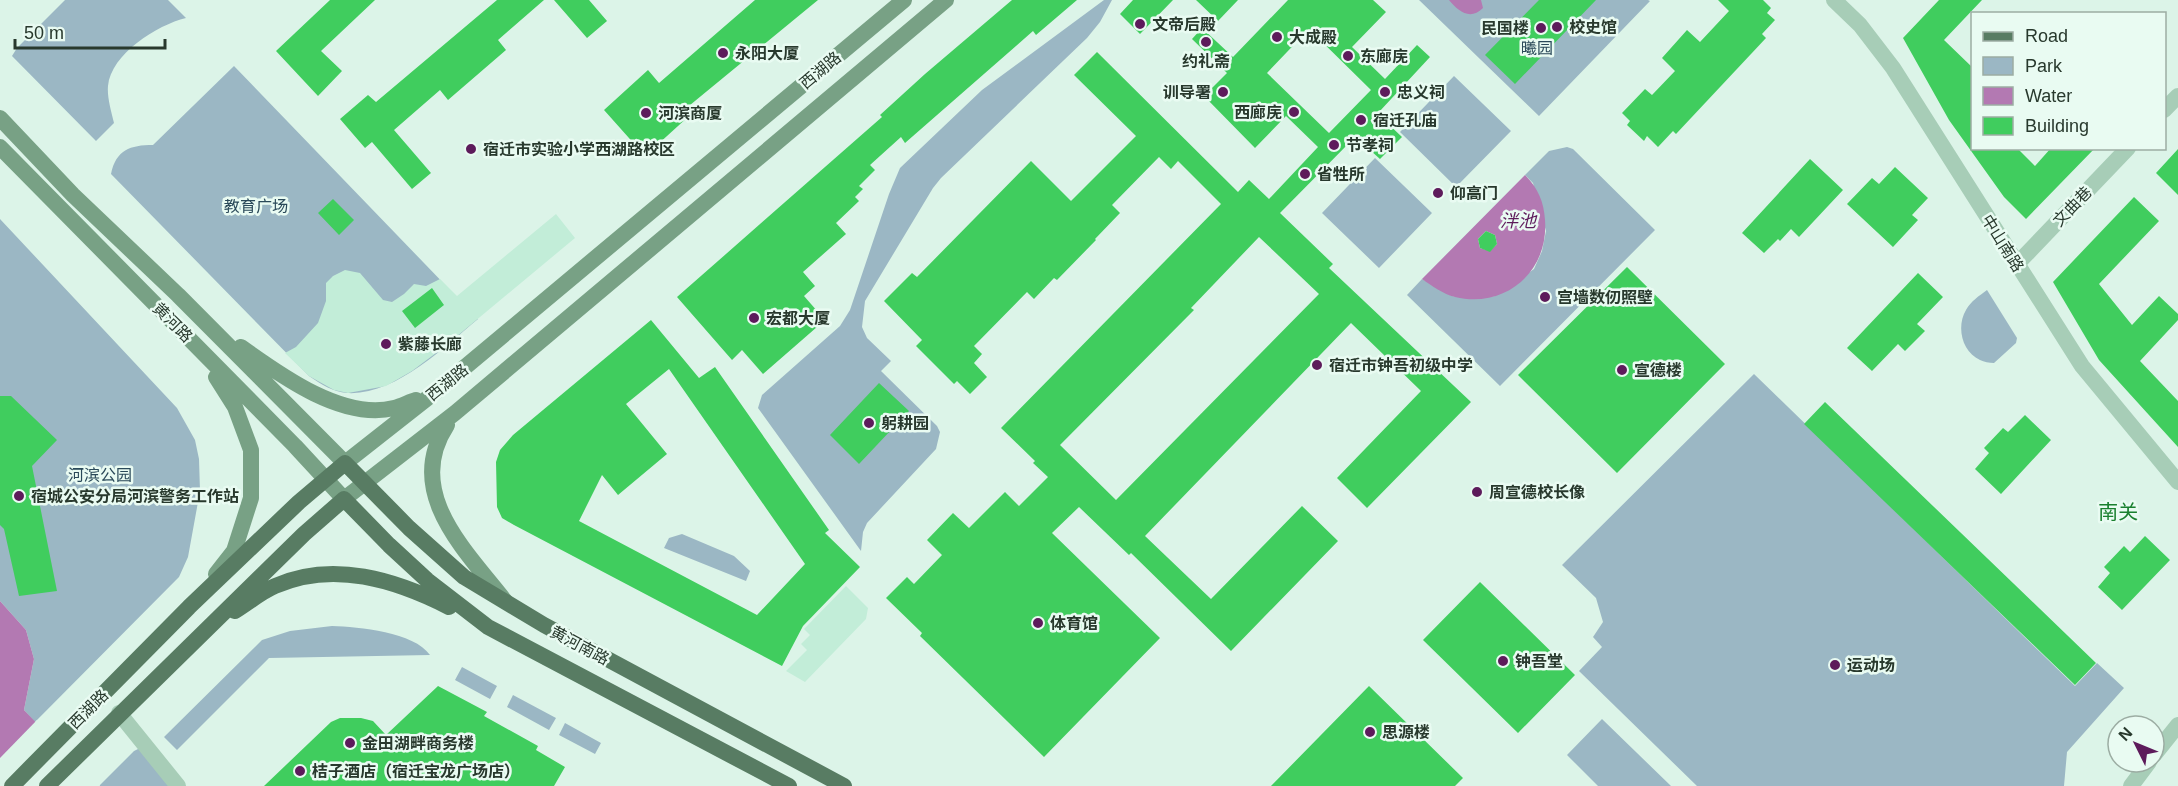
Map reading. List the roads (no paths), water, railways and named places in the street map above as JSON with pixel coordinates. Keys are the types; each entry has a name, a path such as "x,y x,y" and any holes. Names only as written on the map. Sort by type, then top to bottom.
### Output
{"main road":[{"name":"西湖路","path":"12,786 189,607 326,479 434,393 904,0"},
{"name":"西湖路","path":"344,499 455,413 946,0"},
{"name":"黄河路","path":"0,118 73,195 178,295 345,463"},
{"name":"黄河路","path":"0,147 344,499"},
{"path":"178,295 234,342 265,364 304,390 339,404 372,410 393,408 434,393"},
{"path":"164,314 221,382 235,406 251,450 251,498 234,551 189,607"},
{"path":"455,413 438,439 433,456 436,502 445,522 507,604"},
{"name":"黄河南路","path":"345,463 409,528 464,577 507,604 844,786"},
{"path":"206,629 310,528 344,499"},
{"name":"黄河南路","path":"344,499 427,580 488,627 789,786"},
{"path":"206,629 274,586 305,577 337,572 369,577 409,588 488,627"},
{"name":"西湖路","path":"46,786 206,629"}],"street":[{"name":"中山南路","path":"1834,0 1860,26 1893,68 2082,366 2178,482"},
{"path":"2166,108 2178,96"},
{"name":"文曲巷","path":"2017,264 2126,150"},
{"path":"119,714 178,786"},
{"path":"2166,740 2178,725"}],"water":[{"path":"1449,0 1481,0 1483,8 1473,14 1464,13"},
{"name":"泮池","path":"1525,175 1537,190 1542,201 1545,220 1540,256 1520,282 1507,292 1473,299 1451,296 1422,279","holes":["1486,231 1495,235 1497,244 1490,251 1480,248 1478,239"]},
{"path":"0,601 26,630 34,659 24,710 97,786 0,786"}],"place":[{"name":"文帝后殿","path":"1140,24"},
{"name":"校史馆","path":"1557,27"},
{"name":"民国楼","path":"1541,28"},
{"name":"大成殿","path":"1277,37"},
{"name":"约礼斋","path":"1206,42"},
{"name":"永阳大厦","path":"723,53"},
{"name":"东廊庑","path":"1348,56"},
{"name":"训导署","path":"1223,92"},
{"name":"忠义祠","path":"1385,92"},
{"name":"西廊庑","path":"1294,112"},
{"name":"河滨商厦","path":"646,113"},
{"name":"宿迁孔庙","path":"1361,120"},
{"name":"节孝祠","path":"1334,145"},
{"name":"宿迁市实验小学西湖路校区","path":"471,149"},
{"name":"省牲所","path":"1305,174"},
{"name":"仰高门","path":"1438,193"},
{"name":"宫墙数仞照壁","path":"1545,297"},
{"name":"宏都大厦","path":"754,318"},
{"name":"紫藤长廊","path":"386,344"},
{"name":"宿迁市钟吾初级中学","path":"1317,365"},
{"name":"宣德楼","path":"1622,370"},
{"name":"躬耕园","path":"869,423"},
{"name":"周宣德校长像","path":"1477,492"},
{"name":"宿城公安分局河滨警务工作站","path":"19,496"},
{"name":"体育馆","path":"1038,623"},
{"name":"钟吾堂","path":"1503,661"},
{"name":"运动场","path":"1835,665"},
{"name":"思源楼","path":"1370,732"},
{"name":"金田湖畔商务楼","path":"350,743"},
{"name":"桔子酒店（宿迁宝龙广场店）","path":"300,771"}],"district":[{"name":"南关","path":"2118,512"}],"park label":[{"name":"曦园","path":"1537,48"},
{"name":"教育广场","path":"256,206"},
{"name":"河滨公园","path":"100,475"}]}
